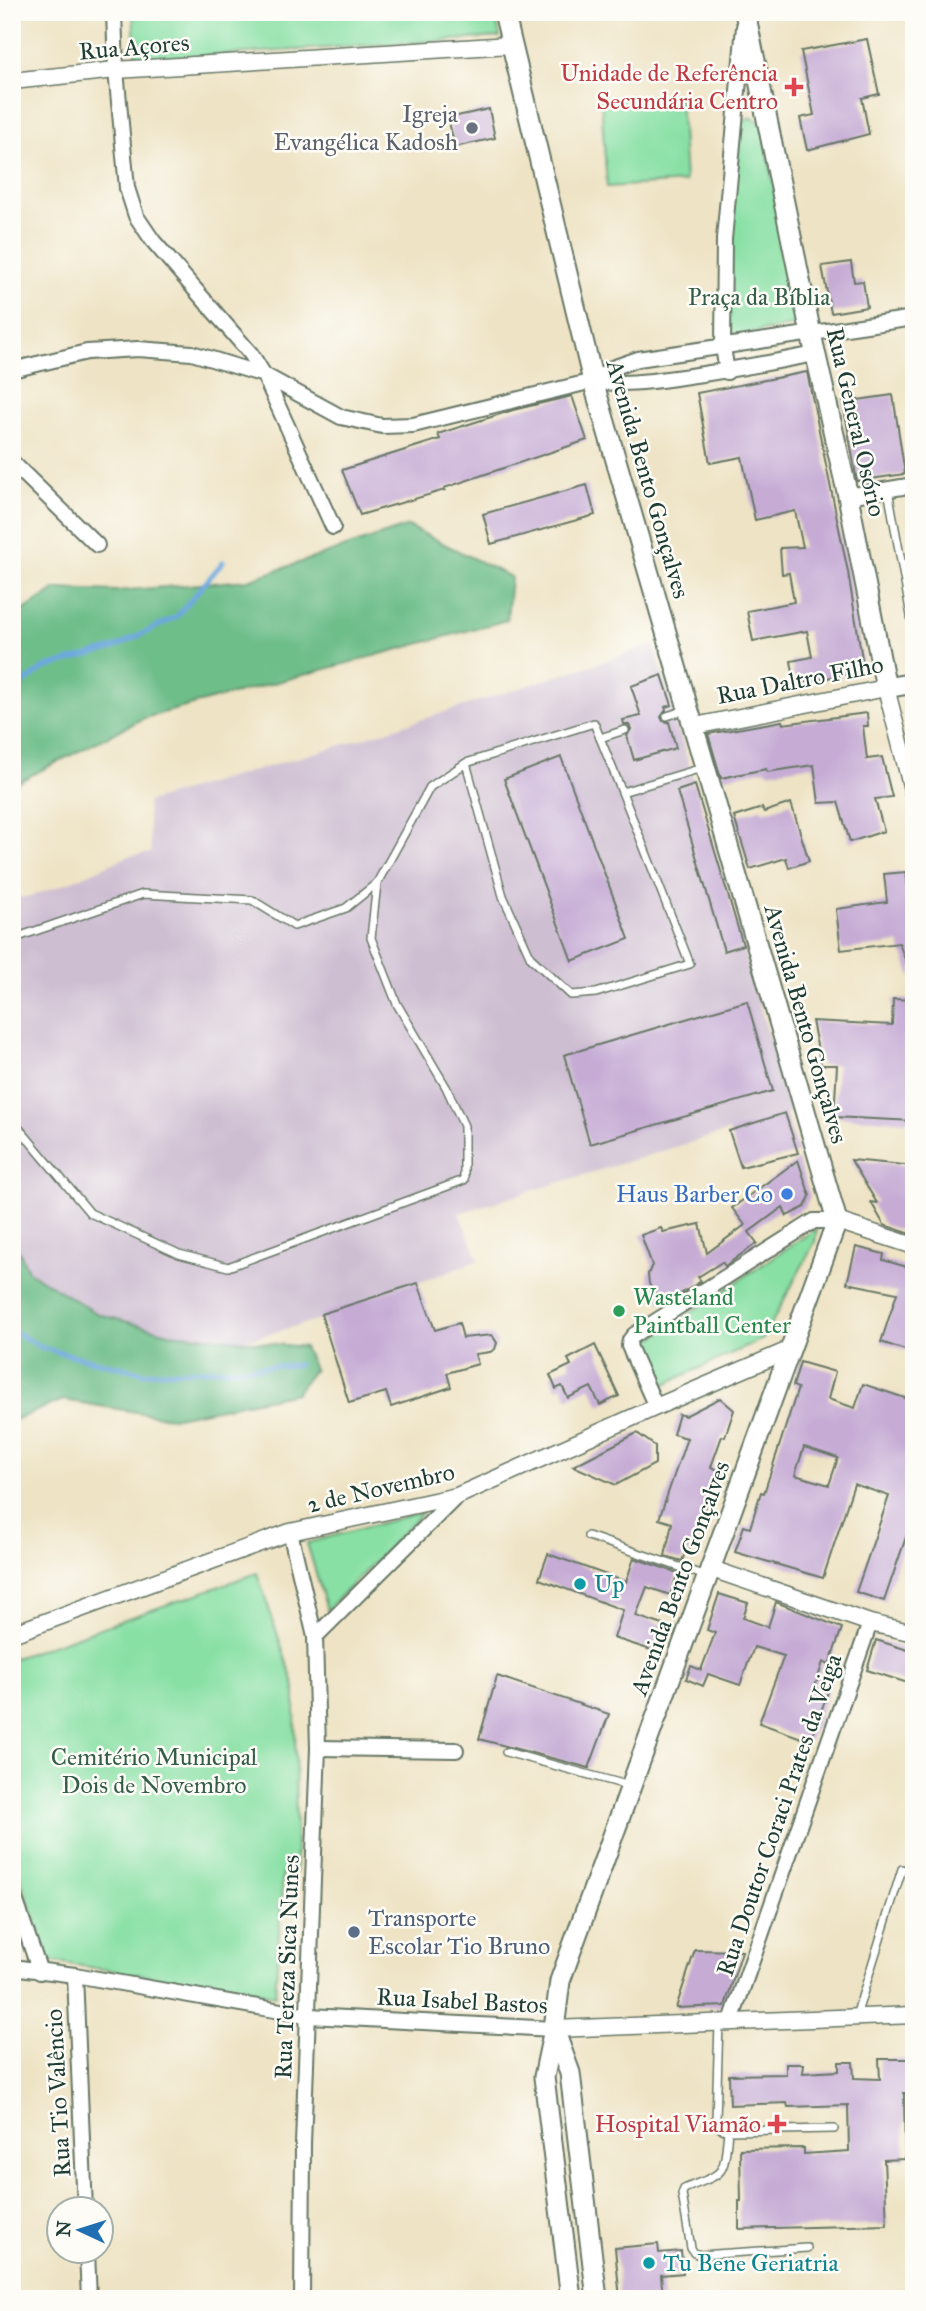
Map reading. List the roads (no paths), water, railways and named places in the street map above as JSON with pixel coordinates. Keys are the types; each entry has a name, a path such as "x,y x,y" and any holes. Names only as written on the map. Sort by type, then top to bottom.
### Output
{"main road":[{"name":"Avenida Bento Gonçalves","path":"503,12 593,381 693,717 837,1221 560,1982 544,2077 571,2299"},
{"name":"Rua General Osório","path":"745,14 815,354 848,496 886,688"},
{"name":"Rua Daltro Filho","path":"886,688 914,683"},
{"name":"Avenida Bento Gonçalves","path":"554,2029 570,2073 597,2299"}],"street":[{"path":"114,12 116,70 127,188 136,216 153,241 251,354 264,375 333,527"},
{"path":"727,372 723,347 724,239 745,14"},
{"name":"Rua Açores","path":"12,81 116,70 510,45"},
{"path":"12,370 87,352 138,349 192,353 264,375 341,417 382,426 413,425 593,381 612,368 638,359 914,318"},
{"path":"593,381 613,384 639,383 727,372 815,354"},
{"path":"285,421 285,404 291,390"},
{"path":"12,462 97,545"},
{"path":"848,496 914,485"},
{"name":"Rua Daltro Filho","path":"693,717 886,688"},
{"name":"Rua General Osório","path":"886,688 914,797"},
{"path":"656,1407 629,1346 634,1335 814,1221 837,1221 914,1246"},
{"name":"2 de Novembro","path":"12,1634 290,1532 457,1496 791,1349"},
{"path":"316,1637 457,1496"},
{"name":"Rua Tereza Sica Nunes","path":"290,1532 316,1637 318,1748 303,2144 302,2299"},
{"path":"708,1572 870,1623 914,1633"},
{"name":"Rua Doutor Coraci Prates da Veiga","path":"725,2022 870,1623"},
{"path":"318,1748 456,1750"},
{"path":"12,1890 40,1972"},
{"name":"Rua Isabel Bastos","path":"12,1967 75,1975 309,2016 554,2029 914,2015"},
{"name":"Rua Tio Valêncio","path":"75,1975 84,2196"},
{"path":"88,2266 89,2299"}],"lane":[{"path":"888,489 914,632"},
{"path":"667,716 693,717"},
{"path":"12,939 144,894 252,900 294,926 346,908 377,883 430,788 466,763 594,723 690,964 596,993 571,995 531,958 503,896 466,763"},
{"path":"600,738 625,730"},
{"path":"622,792 706,766"},
{"path":"12,1120 90,1213 179,1254 228,1267 464,1180 464,1126 446,1087 397,1004 371,938 377,883"},
{"path":"588,1536 708,1572"},
{"path":"506,1752 631,1786"},
{"path":"856,2017 902,1869"},
{"path":"725,2022 716,2120 720,2128 728,2131 834,2129"},
{"path":"728,2131 724,2169 718,2175 684,2189 682,2194 694,2253 700,2255 807,2248"}],"waterway":[{"path":"12,692 44,668 114,648 176,617 223,562"},
{"path":"12,1330 42,1348 144,1373 299,1365"}],"place":[{"name":"Unidade de Referência Secundária Centro","path":"794,87"},
{"name":"Igreja Evangélica Kadosh","path":"472,128"},
{"name":"Haus Barber Co","path":"787,1194"},
{"name":"Wasteland Paintball Center","path":"619,1311"},
{"name":"Up","path":"580,1584"},
{"name":"Transporte Escolar Tio Bruno","path":"354,1932"},
{"name":"Hospital Viamão","path":"777,2124"},
{"name":"Tu Bene Geriatria","path":"649,2263"}],"park label":[{"name":"Praça da Bíblia","path":"759,297"},
{"name":"Cemitério Municipal Dois de Novembro","path":"154,1771"}]}
